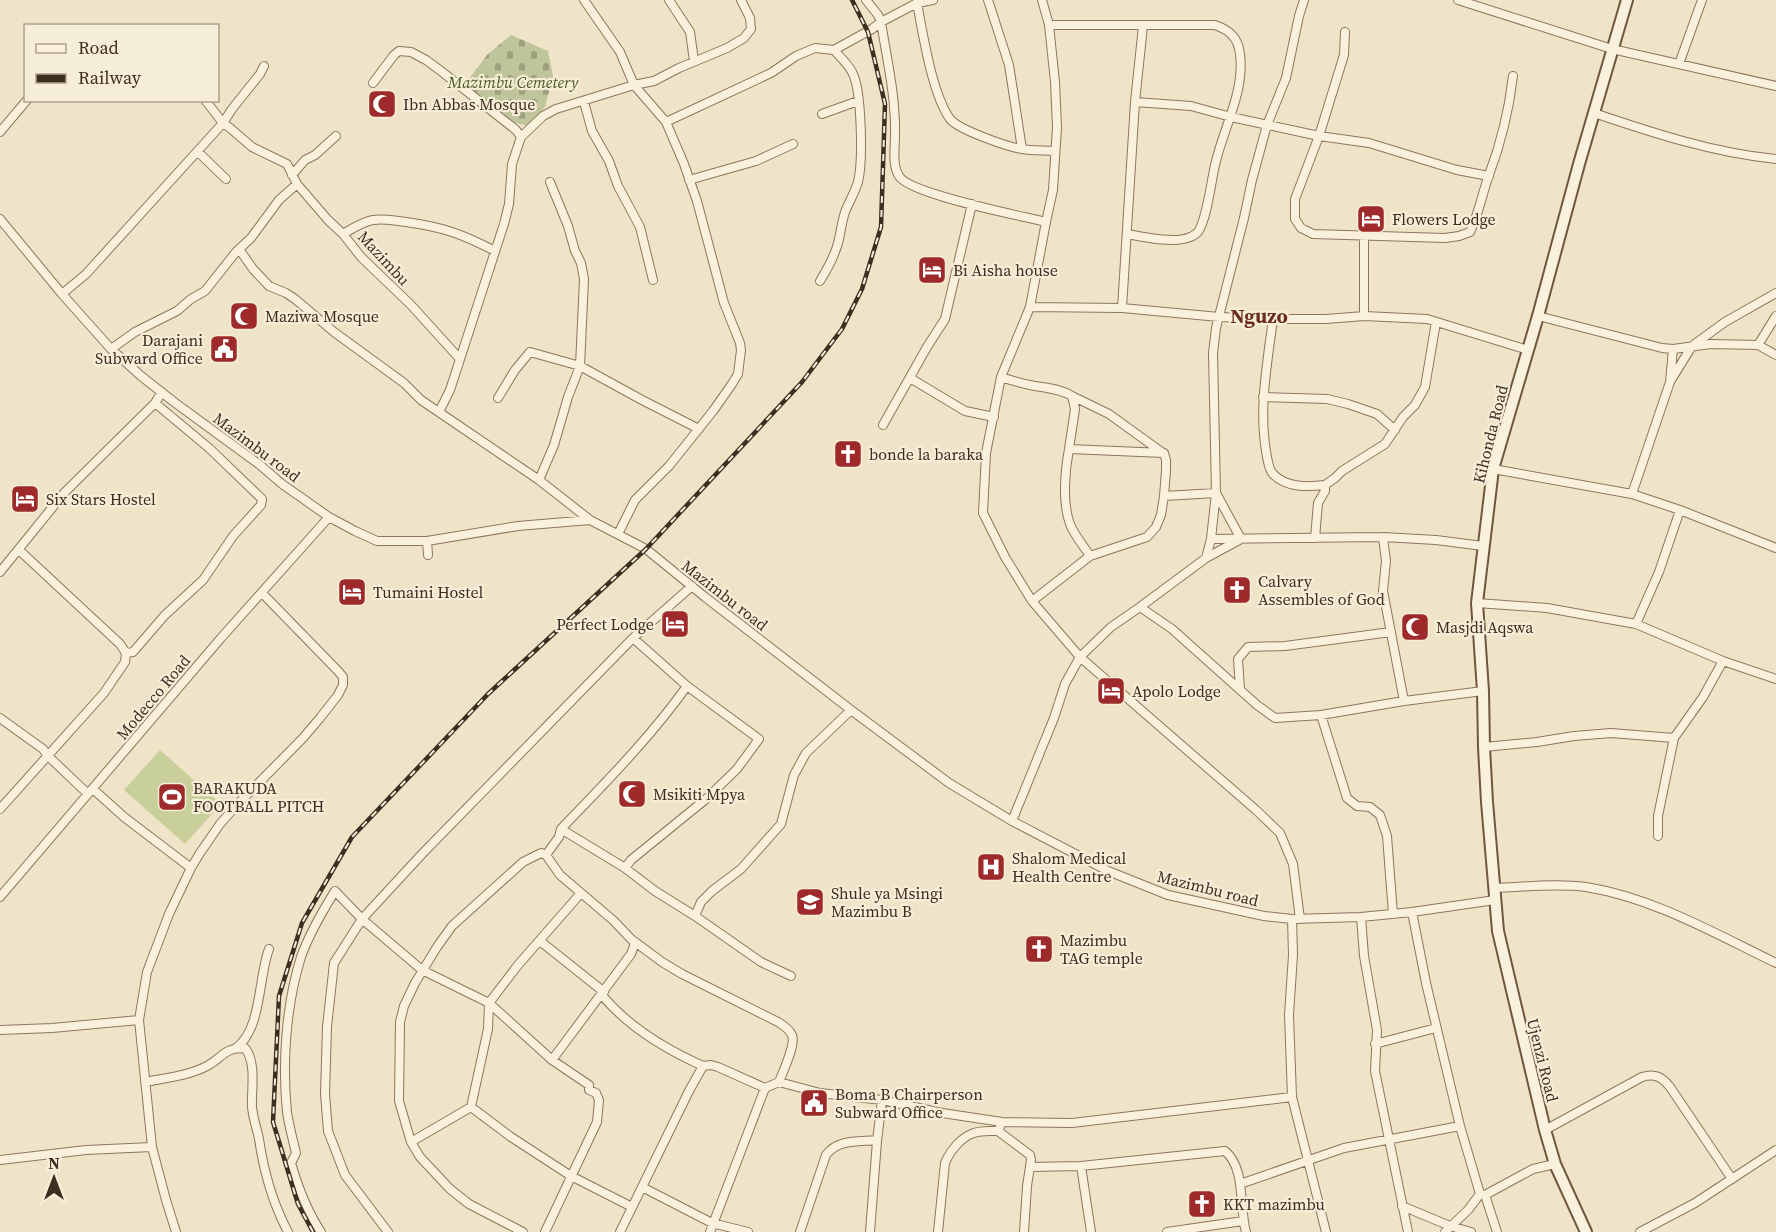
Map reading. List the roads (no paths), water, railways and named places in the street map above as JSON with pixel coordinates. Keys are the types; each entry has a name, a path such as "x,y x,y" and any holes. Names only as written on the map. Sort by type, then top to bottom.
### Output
{"street":[{"path":"584,0 620,52 634,86 666,122 697,201 724,303 741,350 738,375 669,466 635,500 618,534"},
{"path":"669,0 690,32 694,61"},
{"path":"439,412 450,390 495,251 509,204 512,164 521,137 543,116 556,109 654,81 694,61 722,51 751,29 751,23 741,0"},
{"path":"866,0 881,22 891,78 895,134 894,155 899,178 919,188 972,204 1046,222"},
{"path":"666,122 771,73 796,56 815,48 834,50 918,3 933,0"},
{"path":"988,0 1009,65 1022,149"},
{"path":"1042,0 1049,26 1055,82 1057,127 1053,190 1030,307 1001,377 986,453 983,513 1005,557 1032,602 1080,657 1280,833 1293,864 1296,919 1289,1015 1292,1097 1326,1232"},
{"path":"1206,558 1211,539 1216,493 1213,353 1216,328 1252,180 1267,125 1286,78 1304,0"},
{"path":"1458,0 1612,49 1776,86"},
{"name":"Kihonda Road","path":"1494,894 1477,603 1493,469 1627,0"},
{"path":"1679,64 1702,0"},
{"path":"918,3 935,85 941,103 951,119 966,130 1022,149 1055,151"},
{"path":"1049,26 1215,25 1228,30 1240,53 1240,81 1231,117 1215,162 1205,211 1197,233 1182,240 1127,234"},
{"path":"1122,308 1135,102 1143,26"},
{"path":"1345,32 1344,55 1319,136 1295,199 1295,219 1301,228 1313,234 1445,238 1470,232 1482,202 1506,118 1513,76"},
{"path":"820,281 831,262 849,200 858,184 860,171 856,83 852,71 834,50"},
{"path":"373,83 393,55 399,51 411,51 441,71 516,130 521,137"},
{"path":"62,294 86,274 198,152 223,123 264,66"},
{"path":"822,114 858,101"},
{"path":"0,132 25,102"},
{"path":"207,102 223,123"},
{"path":"584,102 592,131 640,227 653,280"},
{"path":"1135,102 1191,106 1267,125 1369,144 1457,170 1488,176"},
{"path":"1594,113 1654,133 1750,156 1776,159"},
{"name":"Mazimbu","path":"223,123 252,147 287,164 297,184 328,220 344,234 361,257 411,305 459,358"},
{"path":"292,175 305,160 336,136"},
{"path":"689,180 756,161 793,144"},
{"path":"198,152 226,179"},
{"path":"539,480 554,445 580,366 584,279 581,263 550,182"},
{"path":"111,349 135,332 177,311 205,291 239,249 251,238 279,200 297,184"},
{"path":"883,425 945,319 972,204"},
{"name":"Mazimbu road","path":"0,219 111,349 162,392 329,517 377,541 427,541 518,526 590,520 646,549 851,710 949,783 1012,821 1108,871 1168,895 1264,916 1296,919 1361,917 1412,912 1494,894 1549,885 1584,887 1628,896 1665,909 1776,963"},
{"path":"344,234 361,223 386,219 441,227 466,236 495,251"},
{"path":"1364,236 1364,316"},
{"path":"239,249 269,286 295,299 334,332 404,383 422,400 539,480 590,520"},
{"path":"1632,494 1670,382 1692,346 1725,322 1776,293"},
{"path":"1030,307 1122,308 1219,317 1273,319 1412,317 1427,319 1528,350"},
{"path":"1538,316 1654,346 1673,349 1711,344 1758,345 1776,355"},
{"path":"1758,345 1776,316"},
{"path":"1273,319 1263,397 1264,446 1272,474 1289,484 1311,486 1325,485 1342,471 1385,444 1403,417 1415,405 1425,387 1436,322"},
{"path":"1670,382 1673,349"},
{"path":"498,398 514,370 530,352 580,366 699,429"},
{"path":"1001,377 1065,392 1109,414 1164,453 1166,460 1161,515 1156,527 1147,537 1090,556 1032,602"},
{"path":"910,378 964,411 994,417"},
{"path":"0,572 65,492 155,403 162,392"},
{"path":"1072,396 1075,409 1065,470 1065,498 1070,524 1090,556"},
{"path":"1263,397 1327,399 1348,404 1377,414 1395,430"},
{"path":"126,653 133,652 165,615 202,580 233,536 261,505 262,500 209,448 155,403"},
{"path":"1069,449 1164,453"},
{"path":"1493,469 1632,494 1680,510 1776,548"},
{"path":"1315,538 1318,503 1325,491 1325,485"},
{"path":"1164,496 1216,493"},
{"path":"1216,493 1242,539"},
{"path":"1636,624 1659,572 1680,510"},
{"name":"Modecco Road","path":"0,897 329,517"},
{"path":"1211,539 1383,537 1484,546"},
{"path":"1383,537 1386,561 1383,591 1404,701"},
{"path":"1012,821 1054,718 1065,684 1080,657 1111,627 1206,558 1242,539"},
{"path":"427,541 429,555"},
{"path":"0,809 104,693 125,662 126,653 120,644 19,550"},
{"path":"388,1232 345,1175 328,1131 325,1094 327,1027 334,963 362,919 422,854 633,638 692,586"},
{"path":"176,1232 152,1147 139,1020 147,972 169,914 191,868 220,824 303,738 338,695 343,685 343,676 262,593"},
{"path":"1477,603 1547,609 1636,624 1723,661 1776,679"},
{"path":"1140,608 1172,629 1257,705 1275,718 1321,715 1404,701 1483,692"},
{"path":"1240,689 1239,659 1248,647 1285,646 1391,632"},
{"path":"625,868 631,860 706,799 737,769 759,739 687,686 633,638"},
{"path":"1658,836 1658,816 1674,738 1703,698 1723,661"},
{"path":"546,855 559,837 561,829 622,765 670,710 687,686"},
{"path":"695,916 701,902 741,869 781,824 794,775 806,753 851,710"},
{"path":"1321,715 1347,798 1358,806 1370,807 1380,815 1387,836 1393,914"},
{"path":"0,718 43,749 47,755 91,791 191,868"},
{"path":"1484,747 1611,733 1674,738"},
{"path":"561,829 625,868 655,891 761,962 791,976"},
{"path":"524,1232 469,1204 450,1189 420,1157 411,1142 399,1101 400,1022 404,1006 422,970 452,926 523,862 541,852 546,855 560,875 614,921 631,939 682,974 786,1027 792,1036 793,1044 779,1082"},
{"path":"321,1232 299,1190 291,1163 296,1153 287,1114 285,1084 287,1034 292,993 302,955 320,916 335,891 362,919 422,970 489,1003 552,1060 589,1085 589,1090 596,1093 599,1100 597,1122 545,1232"},
{"path":"411,1142 471,1107 488,1029 489,1003 518,964 581,893"},
{"name":"Ujenzi Road","path":"1494,894 1498,931 1545,1130 1555,1164 1586,1232"},
{"path":"1412,912 1436,1028 1460,1126 1497,1232"},
{"path":"1361,917 1364,956 1377,1030 1375,1071 1408,1232"},
{"path":"552,1060 634,950 634,943 631,939"},
{"path":"540,941 602,994 612,1009 644,1035 703,1066 718,1067 765,1089"},
{"path":"145,1083 208,1066 222,1054 244,1042 255,1013 268,949"},
{"path":"0,1030 139,1020"},
{"path":"1375,1044 1436,1028"},
{"path":"236,1048 245,1048 248,1053 253,1080 252,1108 262,1161 266,1178 288,1232"},
{"path":"620,1232 703,1066"},
{"path":"1545,1130 1651,1074 1664,1080 1670,1087 1732,1179"},
{"path":"711,1228 765,1089 779,1082 820,1092 882,1100 1002,1122 1072,1124 1292,1097"},
{"path":"870,1232 882,1100"},
{"path":"471,1107 511,1137 571,1176 633,1207"},
{"path":"966,1116 974,1133"},
{"path":"938,1232 945,1163 954,1147 974,1133 983,1119"},
{"path":"999,1131 1002,1122"},
{"path":"1240,1185 1344,1148 1460,1126"},
{"path":"974,1133 999,1131 1030,1155 1024,1232"},
{"path":"800,1232 826,1155 831,1149 840,1144 877,1140"},
{"path":"0,1160 86,1150 152,1147"},
{"path":"1640,1232 1695,1203 1776,1150"},
{"path":"1030,1167 1081,1166 1225,1151 1232,1156 1240,1185 1246,1232"},
{"path":"1447,1229 1482,1194 1533,1169 1555,1164"},
{"path":"1081,1166 1091,1232"},
{"path":"642,1187 711,1228 748,1232"},
{"path":"1402,1206 1447,1229 1471,1232"},
{"path":"1167,1232 1243,1221"}],"railway":[{"path":"313,1232 298,1204 273,1122 279,996 302,923 352,837 488,694 646,549 802,382 842,329 862,289 881,227 885,104 868,32 852,0"}],"place":[{"name":"Ibn Abbas Mosque","path":"382,104"},
{"name":"Flowers Lodge","path":"1371,219"},
{"name":"Bi Aisha house","path":"932,270"},
{"name":"Maziwa Mosque","path":"244,316"},
{"name":"Darajani Subward Office","path":"224,349"},
{"name":"bonde la baraka","path":"848,454"},
{"name":"Six Stars Hostel","path":"25,499"},
{"name":"Calvary Assembles of God","path":"1237,590"},
{"name":"Tumaini Hostel","path":"352,592"},
{"name":"Perfect Lodge","path":"675,624"},
{"name":"Masjdi Aqswa","path":"1415,627"},
{"name":"Apolo Lodge","path":"1111,691"},
{"name":"Msikiti Mpya","path":"632,794"},
{"name":"BARAKUDA FOOTBALL PITCH","path":"172,797"},
{"name":"Shalom Medical Health Centre","path":"991,867"},
{"name":"Shule ya Msingi Mazimbu B","path":"810,902"},
{"name":"Mazimbu TAG temple","path":"1039,949"},
{"name":"Boma B Chairperson Subward Office","path":"814,1103"},
{"name":"KKT mazimbu","path":"1202,1204"}],"district":[{"name":"Nguzo","path":"1259,316"}],"park label":[{"name":"Mazimbu Cemetery","path":"513,82"}]}
